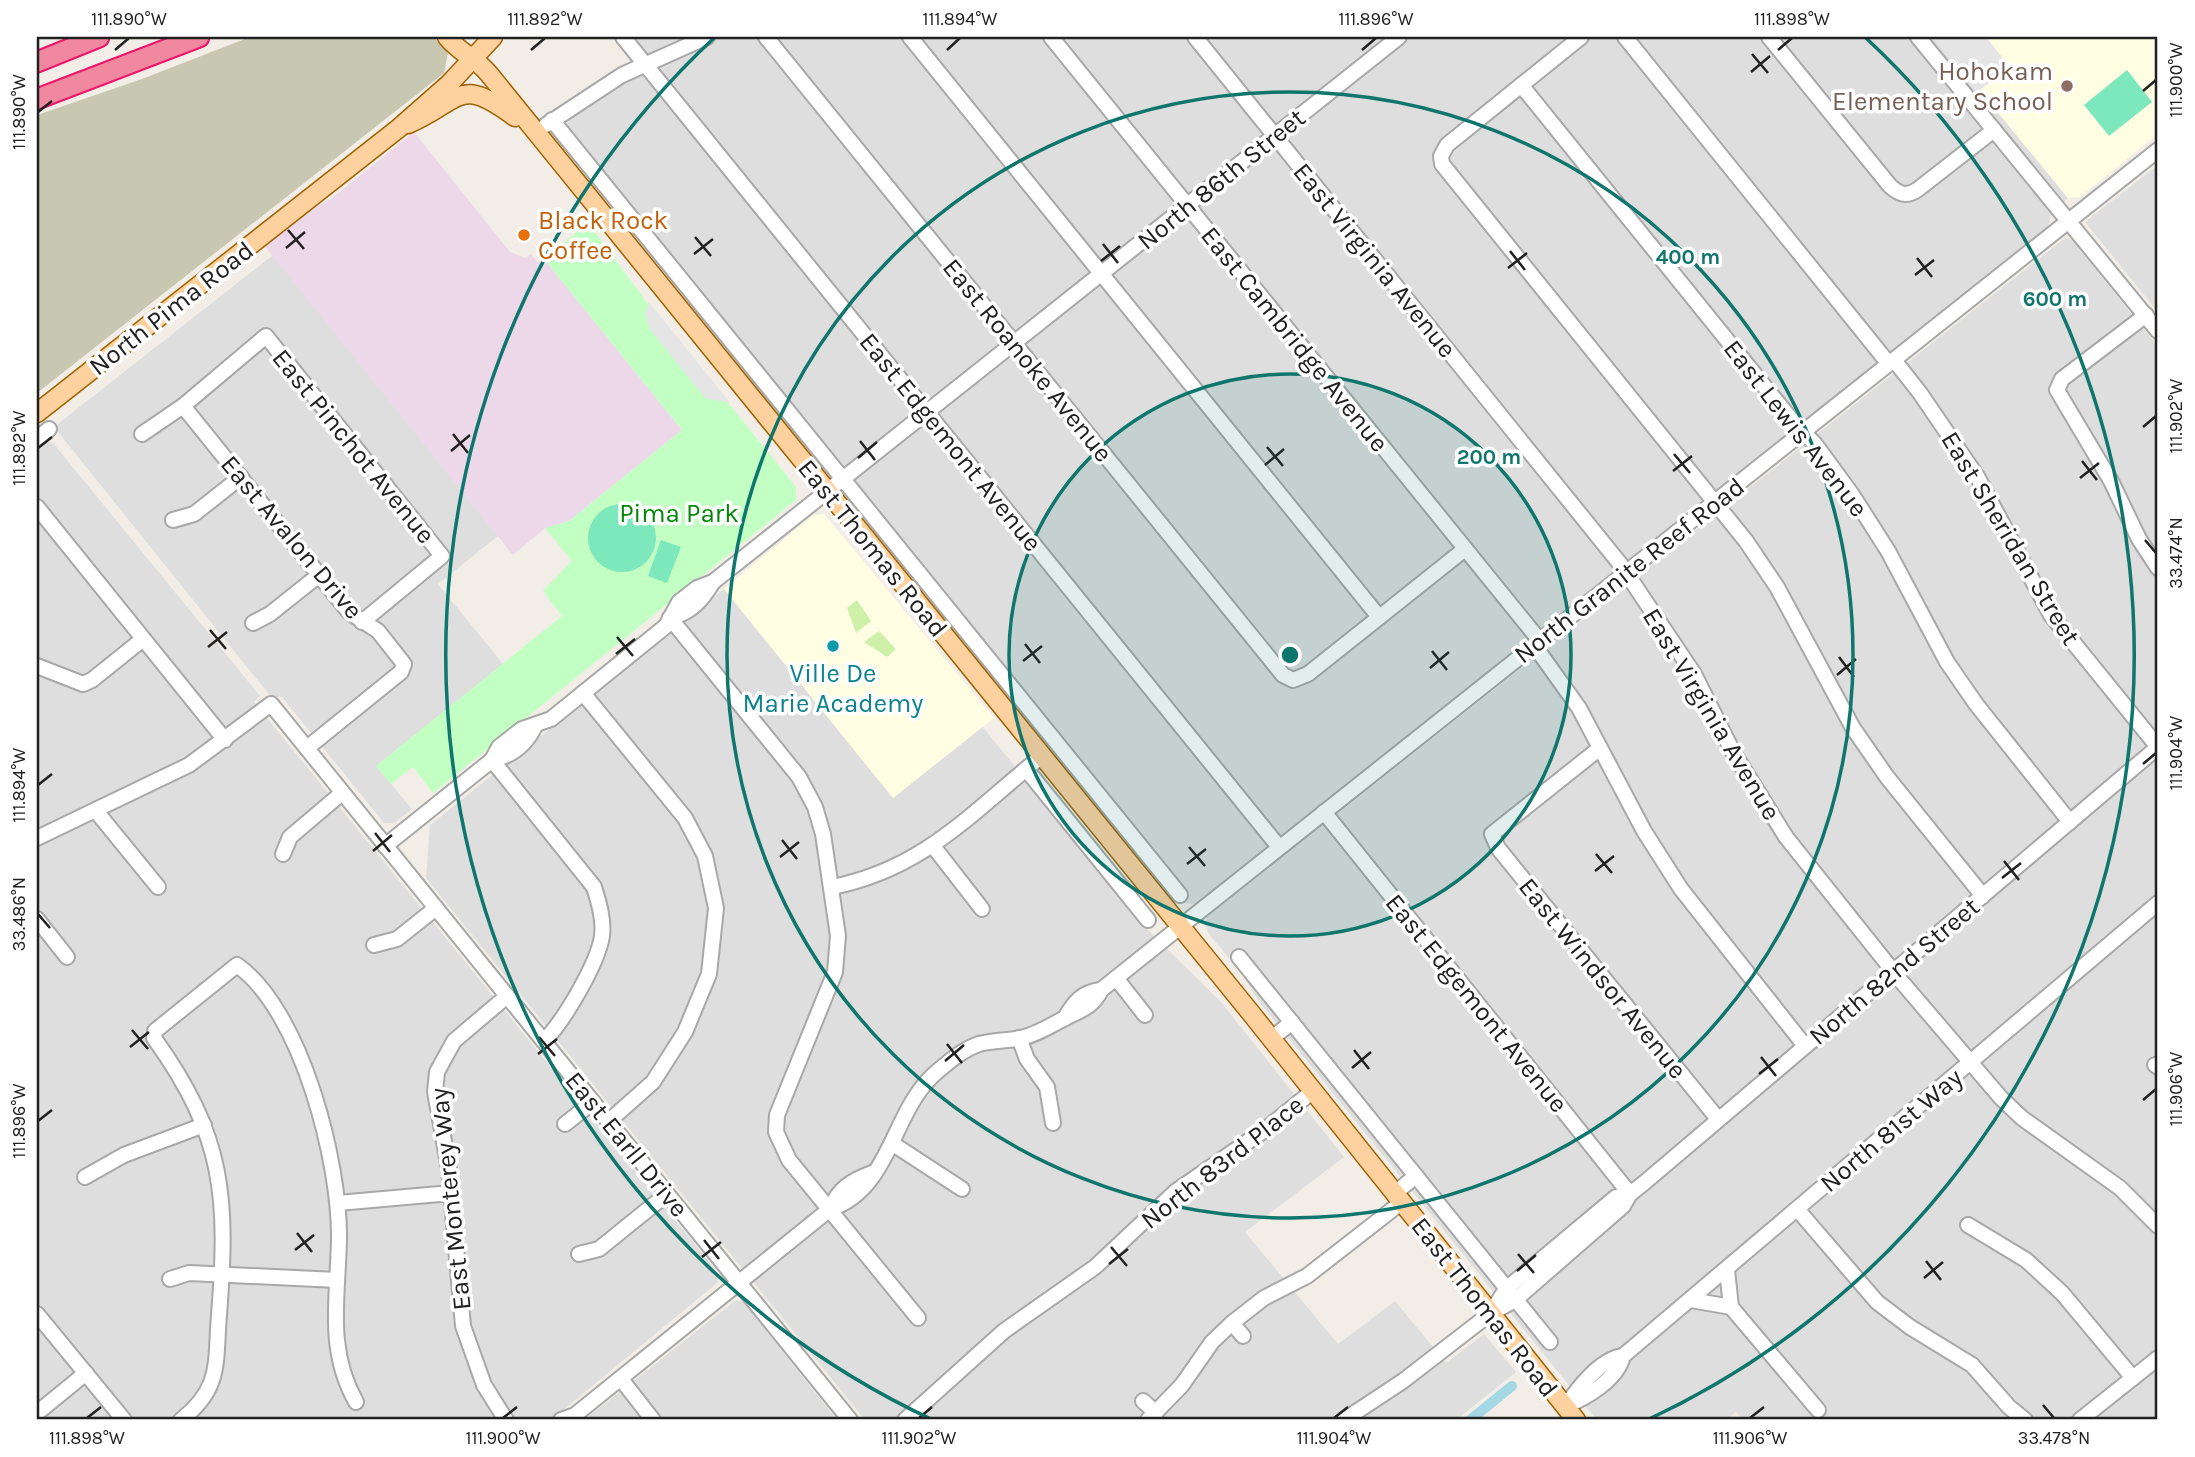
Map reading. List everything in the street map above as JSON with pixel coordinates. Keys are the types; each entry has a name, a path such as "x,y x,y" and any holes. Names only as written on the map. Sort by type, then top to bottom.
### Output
{"highway":[{"path":"37,62 99,37"},
{"path":"37,99 199,37"}],"main road":[{"name":"East Thomas Road","path":"447,37 461,54 475,58 1180,926 1570,1414"},
{"name":"East Thomas Road","path":"470,37 475,42 475,58"},
{"name":"North Pima Road","path":"37,413 399,128 475,58 493,37"},
{"path":"399,128 431,114 459,94 471,93 496,103 536,133"}],"street":[{"name":"East Edgemont Avenue","path":"623,37 1279,847"},
{"path":"536,133 595,90 645,63 707,37"},
{"name":"East Roanoke Avenue","path":"766,37 1280,672 1293,680 1308,674 1379,617"},
{"path":"909,37 1379,617 1465,549"},
{"name":"East Cambridge Avenue","path":"1051,37 1465,549 1537,643 1579,708 1644,831 1681,889 1805,1046"},
{"name":"East Virginia Avenue","path":"1195,37 1626,572 1694,674 1733,752 1772,816 1894,972 1970,1063 2022,1118 2094,1167 2158,1226"},
{"name":"North 86th Street","path":"385,846 492,760 508,757 529,739 535,726 551,719 666,626 679,602 697,588 713,582 1399,37"},
{"path":"1581,37 1447,145 1441,156 1445,168 1715,502 1777,587 1853,729 1887,777 1983,896"},
{"name":"East Sheridan Street","path":"1625,37 1891,362 1920,393 1978,478 2051,615 2158,747"},
{"path":"1769,37 1890,186 1903,195 1917,190 1994,130"},
{"path":"1918,37 2158,331"},
{"name":"East Lewis Avenue","path":"1521,85 1853,496 1888,551 1947,662 2070,822"},
{"name":"East Thomas Road","path":"552,120 1180,895"},
{"name":"North Granite Reef Road","path":"570,1419 830,1209 846,1204 859,1194 893,1144 911,1100 936,1072 976,1045 1019,1038 1081,1013 1096,1001 1101,990 1180,926 2158,150"},
{"path":"2146,315 2062,379 2057,390 2111,481 2139,540 2158,568"},
{"name":"East Pinchot Avenue","path":"183,406 266,336 442,556 362,622"},
{"path":"142,434 183,406"},
{"name":"East Avalon Drive","path":"183,406 349,612 379,631 404,664 401,672 307,748"},
{"path":"37,439 49,429"},
{"path":"173,520 194,514 241,477"},
{"path":"37,507 225,740 189,765 37,838"},
{"path":"253,623 270,614 319,575"},
{"path":"670,618 799,777 815,807 823,834 838,936 835,972 780,1103 776,1132 789,1160 918,1318"},
{"path":"37,666 83,684 92,680 144,639"},
{"path":"583,693 685,818 705,856 716,908 709,974 685,1032 653,1082 609,1121"},
{"name":"East Earll Drive","path":"225,740 271,704 850,1420"},
{"name":"North 82nd Street","path":"1344,1420 1403,1381 1623,1206 1630,1194 2158,747"},
{"name":"East Windsor Avenue","path":"1600,748 1492,834 1498,848 1718,1119"},
{"path":"832,887 883,875 933,846 1042,756"},
{"path":"492,760 594,887 601,910 602,937 573,1004 544,1041"},
{"path":"1026,769 1148,920"},
{"path":"283,854 290,837 342,793"},
{"path":"96,811 158,887"},
{"name":"East Edgemont Avenue","path":"1324,812 1630,1194"},
{"path":"933,846 982,909"},
{"name":"North 81st Way","path":"1570,1414 1620,1369 1623,1356 2157,906"},
{"path":"374,945 397,939 436,908"},
{"path":"37,919 67,957"},
{"name":"East Thomas Road","path":"1239,957 1550,1342"},
{"path":"181,1420 207,1397 215,1373 225,1230 221,1194 204,1125 190,1091 154,1038 155,1031 237,965 253,978 273,1005 299,1057 321,1118 338,1203 337,1351 343,1378 356,1402"},
{"path":"1116,978 1145,1014"},
{"name":"East Monterey Way","path":"506,1420 484,1385 463,1326 451,1193 435,1092 438,1072 454,1041 507,996"},
{"path":"1271,1039 1292,1022"},
{"path":"1019,1038 1027,1059 1047,1087 1053,1123"},
{"name":"North 83rd Place","path":"905,1420 1004,1331 1095,1267 1175,1192 1266,1129 1313,1091"},
{"path":"565,1124 593,1101"},
{"path":"85,1177 124,1154 204,1125"},
{"path":"893,1144 962,1189"},
{"name":"East Thomas Road","path":"1399,1198 1416,1176"},
{"path":"338,1203 451,1193"},
{"path":"579,1254 599,1248 667,1194"},
{"path":"1143,1401 1152,1417 1182,1385 1212,1342 1232,1323 1264,1298 1307,1276 1399,1198"},
{"path":"1797,1209 1877,1302 1910,1327 1972,1364 2009,1407 2025,1420"},
{"path":"1968,1225 2026,1260 2062,1293 2133,1378"},
{"path":"1727,1270 1731,1307 1818,1410"},
{"path":"170,1279 189,1273 337,1280"},
{"path":"1691,1300 1731,1307"},
{"path":"37,1314 124,1420"},
{"path":"1232,1323 1243,1336"},
{"path":"2080,1420 2158,1357"},
{"path":"37,1413 86,1373"},
{"path":"621,1379 653,1420"}],"shaded area":[{"path":"250,37 434,37 448,53 444,73 37,393 37,115 142,79"},
{"path":"614,37 1936,37 2068,198 2051,215 2048,226 1195,904 1182,903 566,126 571,117 639,75"},
{"path":"1932,37 1986,37 2009,66 1977,93"},
{"name":"Hohokam Elementary School","path":"1936,37 2158,37 2158,134 2080,197 2068,198"},
{"path":"414,132 510,252 525,258 531,254 538,263 544,259 682,430 569,521 545,528 513,555 263,244 307,212 332,198"},
{"path":"2158,165 2158,312 2085,222"},
{"path":"2065,238 2072,240 2158,347 2158,1420 1743,1420 1736,1412 1725,1420 1597,1420 1260,1003 1242,974 1209,934 1205,925 1207,917"},
{"path":"273,255 498,536 438,584 503,664 376,766 412,809 394,823 384,823 282,697 271,697 54,427"},
{"path":"649,302 730,403 705,398 649,328 645,314"},
{"path":"47,442 53,443 260,696 254,702 718,1273 717,1283 551,1420 37,1420 37,450"},
{"path":"824,514 994,718 893,798 724,589 813,515"},
{"path":"724,589 893,798 982,726 1148,930 1221,1002 1344,1157 1245,1232 1338,1344 1395,1301 1446,1363 1484,1334 1516,1372 1456,1420 865,1420 426,878 430,825"},
{"path":"736,1300 743,1302 837,1420 584,1420"}],"green space":[{"path":"2127,70 2152,102 2109,136 2084,105"},
{"name":"Pima Park","path":"588,223 646,301 796,487 796,500 433,793 413,767 391,784 376,766 562,616 543,591 572,561 545,528 569,521 682,430 544,259"},
{"path":"622,504 635,506 646,514 654,525 654,551 646,562 635,570 622,572 609,570 598,562 590,551 588,538 590,525 598,514 609,506"},
{"path":"661,540 681,547 667,583 648,576"},
{"path":"857,600 871,621 856,633 847,608"},
{"path":"879,631 896,649 887,657 864,642"}],"waterway":[{"path":"1470,1420 1512,1386"}],"place":[{"name":"Hohokam Elementary School","path":"2067,86"},
{"name":"Black Rock Coffee","path":"524,235"},
{"name":"Ville De Marie Academy","path":"833,646"}]}
